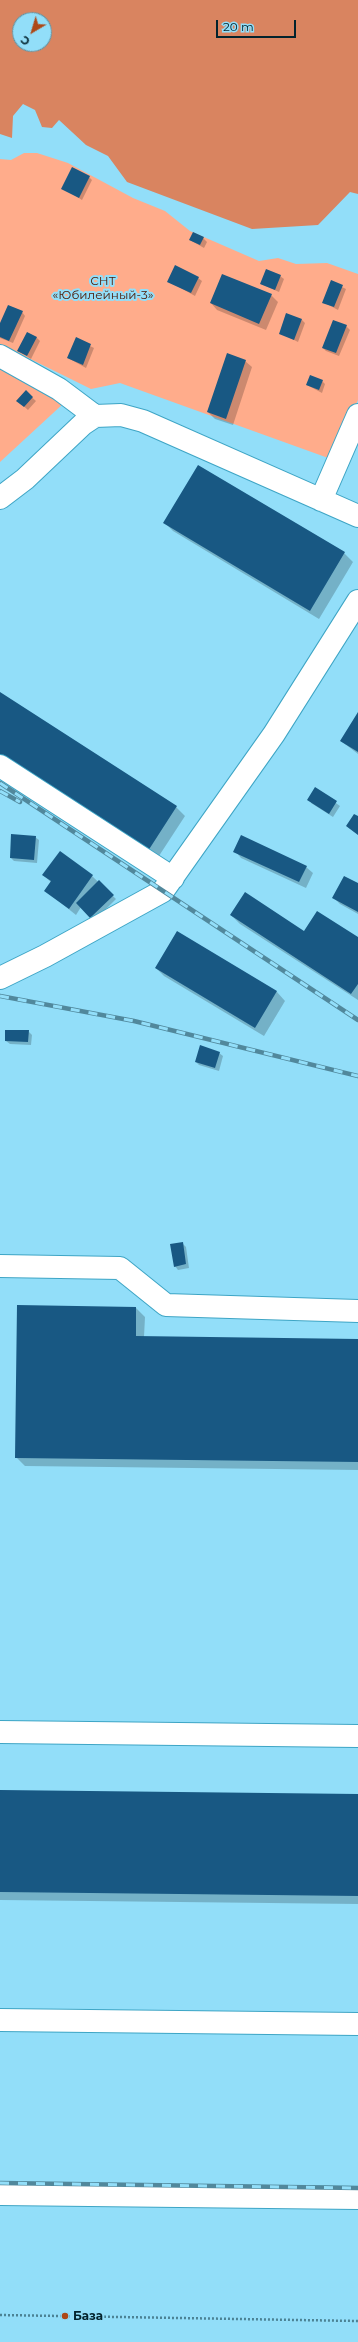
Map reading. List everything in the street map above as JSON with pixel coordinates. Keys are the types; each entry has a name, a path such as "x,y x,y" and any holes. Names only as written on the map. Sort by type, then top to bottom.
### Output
{"lane":[{"path":"0,356 59,389 95,416"},
{"path":"321,500 358,415"},
{"path":"0,498 25,479 83,424 95,416 121,416 143,421 358,516"},
{"path":"0,978 45,956 163,891 274,734 358,601"},
{"path":"0,766 173,878"},
{"path":"0,1266 120,1268 166,1305 358,1311"},
{"path":"0,1732 358,1736"},
{"path":"0,2020 358,2024"},
{"path":"0,2194 358,2198"}],"path":[{"path":"0,2315 358,2321"}],"green space":[{"name":"СНТ «Юбилейный-3»","path":"24,153 37,153 68,163 133,198 165,211 190,231 259,261 278,258 296,264 327,263 358,274 358,400 331,459 120,383 91,389 0,344 0,159 11,160"},
{"path":"0,364 64,403 0,462"}],"shaded area":[{"path":"0,0 358,0 358,194 350,192 318,225 252,229 127,182 108,156 86,145 59,120 52,128 42,127 35,110 23,104 13,116 12,138 0,134"}],"building":[{"path":"72,167 90,176 79,198 61,189"},
{"path":"193,232 204,237 200,245 189,240"},
{"path":"175,265 199,277 191,293 167,282"},
{"path":"266,269 281,275 275,290 260,284"},
{"path":"222,274 272,294 259,324 210,303"},
{"path":"331,280 343,285 334,307 322,303"},
{"path":"8,305 23,311 9,341 0,337 0,323"},
{"path":"286,313 302,319 294,340 279,334"},
{"path":"333,320 347,325 336,353 322,348"},
{"path":"27,332 37,337 27,356 17,351"},
{"path":"76,337 91,344 83,365 67,358"},
{"path":"227,353 246,360 226,419 207,412"},
{"path":"310,375 323,380 319,390 306,385"},
{"path":"26,390 33,397 24,407 16,401"},
{"path":"198,465 345,552 310,611 163,523"},
{"path":"0,692 177,806 148,851 0,754"},
{"path":"358,712 358,752 340,741"},
{"path":"315,787 337,801 329,814 307,800"},
{"path":"354,814 358,816 358,835 346,826"},
{"path":"11,834 36,836 34,860 10,858"},
{"path":"241,835 307,866 299,882 233,852"},
{"path":"60,851 93,875 69,909 44,891 51,881 42,875"},
{"path":"344,876 358,883 358,912 332,898"},
{"path":"99,880 114,895 90,918 76,903"},
{"path":"245,892 304,931 317,911 358,937 358,984 351,994 230,915"},
{"path":"177,931 277,991 255,1028 155,968"},
{"path":"5,1030 29,1030 28,1042 5,1041"},
{"path":"200,1045 220,1052 215,1068 195,1062"},
{"path":"183,1242 186,1264 174,1267 170,1244"},
{"path":"17,1305 136,1307 136,1336 358,1339 358,1462 15,1458"},
{"path":"0,1790 358,1794 358,1896 0,1892"}],"railway":[{"path":"0,783 358,1020"},
{"path":"0,791 20,802"},
{"path":"0,996 134,1021 358,1076"},
{"path":"0,2183 358,2188"}],"place":[{"name":"База","path":"65,2316"}]}
